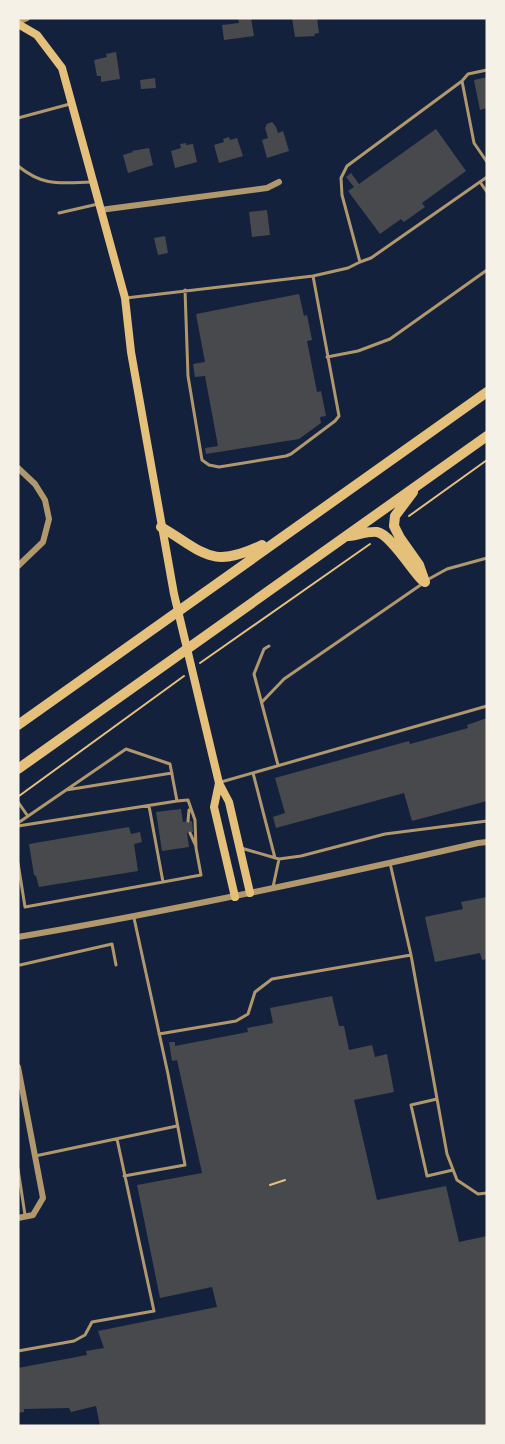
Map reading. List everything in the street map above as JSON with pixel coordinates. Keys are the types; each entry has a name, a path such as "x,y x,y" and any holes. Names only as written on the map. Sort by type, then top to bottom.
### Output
{"highway":[{"path":"18,725 487,392"},
{"path":"18,769 487,436"},
{"path":"420,483 394,522 400,538 419,565 425,582"},
{"path":"161,527 202,553 223,558 241,555 290,532"},
{"path":"344,537 375,532 383,534 412,570 425,582"}],"main road":[{"path":"18,23 37,35 62,68 72,103 124,298 161,527 178,612 219,783 229,802 250,893"},
{"path":"219,783 214,807 235,897"}],"street":[{"path":"18,23 27,18"},
{"path":"99,207 267,188 279,182"},
{"path":"18,468 35,484 45,500 49,519 43,543 18,566"},
{"path":"18,937 134,918 487,842"},
{"path":"18,1067 44,1198 33,1215 18,1218"}],"lane":[{"path":"360,262 342,195 342,172 347,165 462,81 468,74 487,70"},
{"path":"462,81 474,143 487,162"},
{"path":"18,118 72,103"},
{"path":"18,166 29,175 47,183 93,182"},
{"path":"124,298 313,276 348,268 371,258 487,177"},
{"path":"480,182 487,192"},
{"path":"59,213 99,207"},
{"path":"327,357 358,351 390,339 487,270"},
{"path":"185,290 189,376 202,460 209,465 219,467 291,454 339,416 313,276"},
{"path":"262,702 292,674 425,582 447,568 487,558"},
{"path":"269,646 264,649 254,674 279,766"},
{"path":"219,783 487,706"},
{"path":"18,824 27,815 126,749 170,764 177,801"},
{"path":"64,790 172,773"},
{"path":"253,773 277,859 272,889"},
{"path":"18,824 188,800 188,821"},
{"path":"18,802 27,815"},
{"path":"149,806 163,882"},
{"path":"18,908 201,875 196,848 195,820 189,808"},
{"path":"240,848 277,859 301,856 385,834 487,821"},
{"path":"190,833 196,848"},
{"path":"18,863 25,907"},
{"path":"390,863 411,955 447,1154 457,1180 478,1194 487,1193"},
{"path":"124,1176 185,1165 134,918"},
{"path":"20,965 112,944 116,965"},
{"path":"159,1034 236,1021 248,1014 255,992 272,979 411,955"},
{"path":"437,1100 411,1105 413,1115 428,1176 453,1170"},
{"path":"35,1156 178,1126"},
{"path":"18,1351 74,1341 85,1335 92,1322 154,1311 117,1139"},
{"path":"18,1169 26,1216"}],"path":[{"path":"401,521 487,460"},
{"path":"211,654 376,539"},
{"path":"18,796 163,693"},
{"path":"270,1185 285,1180"}],"building":[{"path":"238,18 251,18 254,36 224,40 222,25 239,23"},
{"path":"292,18 317,18 319,33 314,34 315,36 295,37"},
{"path":"116,52 120,79 101,82 101,76 97,76 94,60"},
{"path":"487,77 487,108 480,110 474,80"},
{"path":"155,78 156,88 141,89 140,80"},
{"path":"272,122 278,133 283,131 289,151 267,158 262,140 268,138 265,128"},
{"path":"436,129 466,171 422,203 425,207 404,222 401,219 380,234 348,191 354,187 346,177 351,173 359,184"},
{"path":"229,137 230,140 237,138 243,156 219,163 214,145 224,142 223,139"},
{"path":"186,143 186,145 193,144 197,162 175,168 171,151 181,148 180,144"},
{"path":"149,148 153,165 128,173 123,155"},
{"path":"267,210 270,235 252,237 249,212"},
{"path":"165,236 168,253 158,255 154,238"},
{"path":"299,294 304,316 307,315 312,340 307,341 317,392 321,391 326,416 320,417 321,423 299,439 206,454 205,448 218,446 205,376 195,377 193,364 205,362 196,314"},
{"path":"487,718 487,801 412,821 404,793 276,828 273,817 285,813 275,778 409,741 410,744 468,728 467,725"},
{"path":"181,809 183,822 192,821 193,832 187,833 189,847 162,851 156,812"},
{"path":"129,827 131,834 140,832 142,842 134,844 138,871 39,887 34,875 29,844"},
{"path":"487,897 487,959 482,960 480,953 435,962 425,917 463,909 461,902"},
{"path":"332,996 339,1026 344,1026 349,1050 372,1045 375,1057 387,1054 394,1092 354,1100 377,1200 446,1186 459,1242 487,1236 487,1426 100,1426 96,1406 71,1412 69,1408 24,1409 24,1412 18,1413 18,1368 87,1355 86,1351 104,1348 98,1331 217,1307 212,1287 160,1298 137,1185 202,1173 177,1060 172,1061 169,1042 175,1042 175,1046 248,1032 247,1028 273,1023 270,1008"}]}
